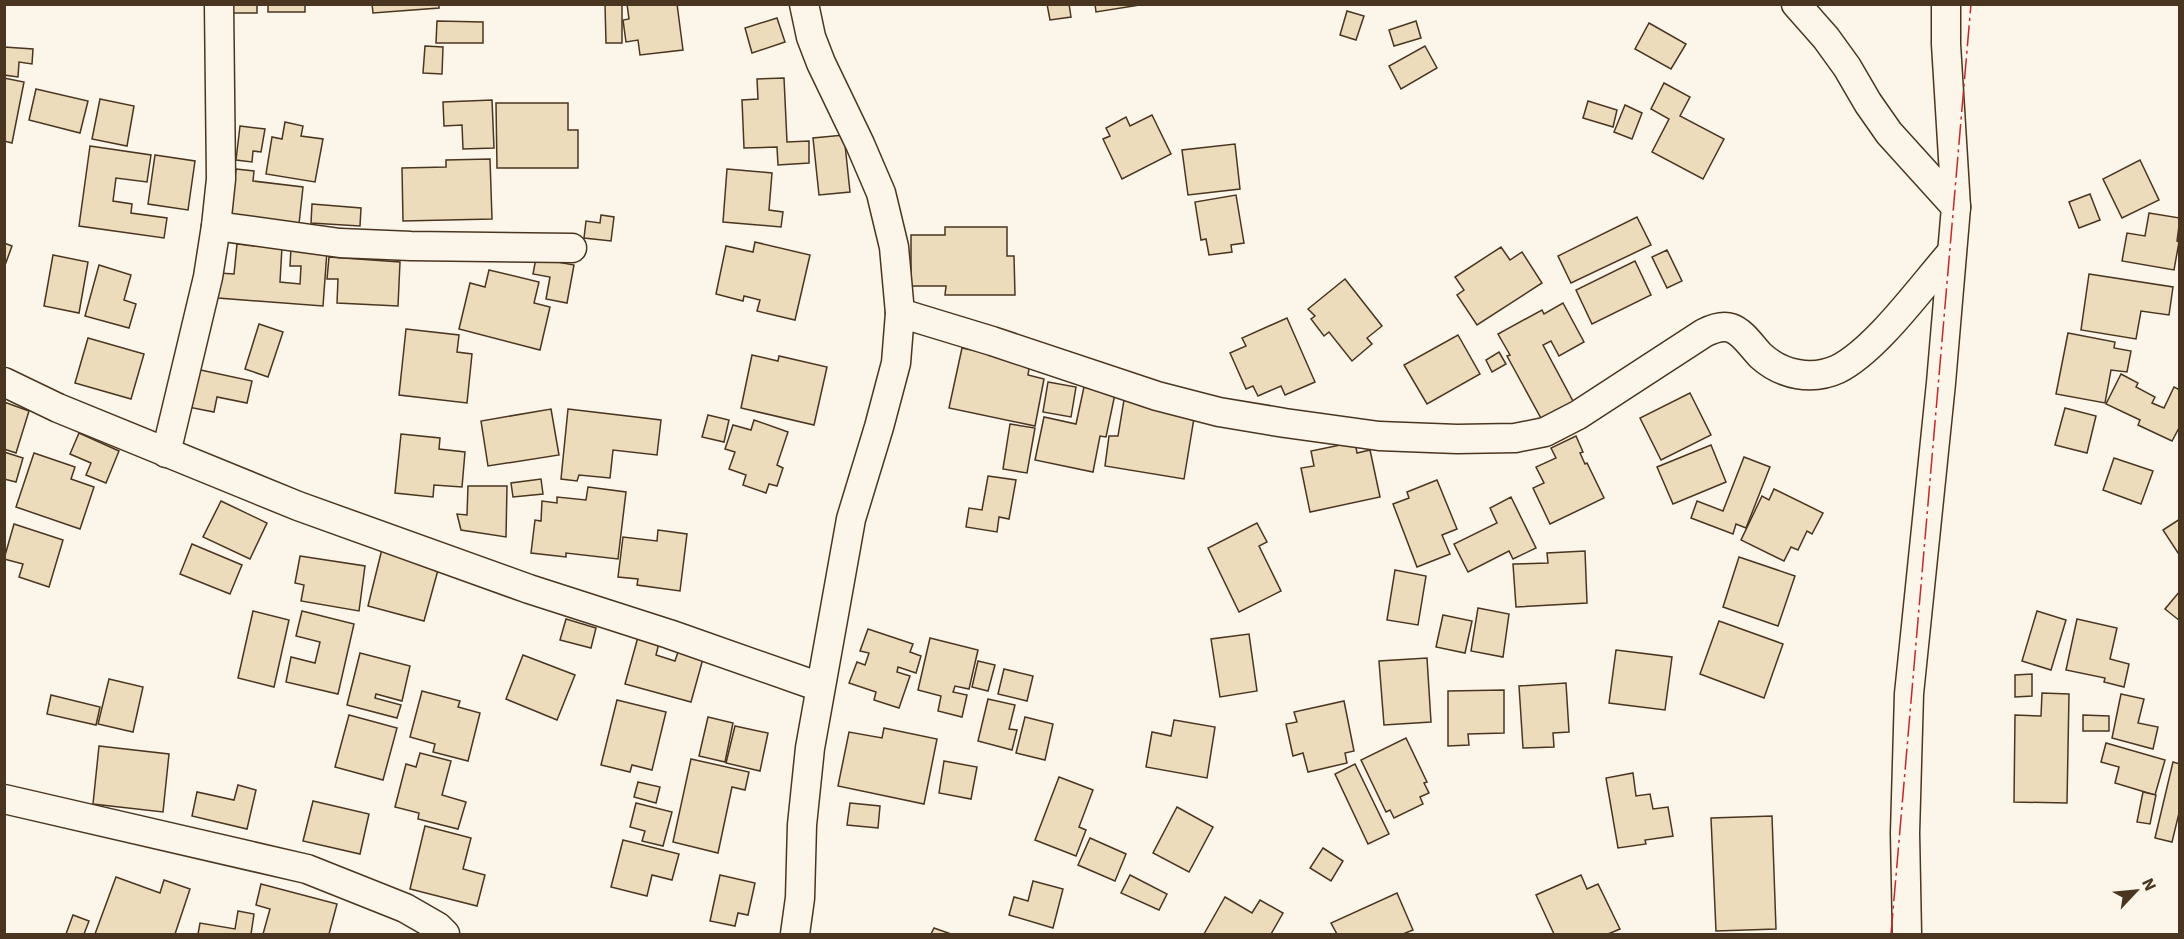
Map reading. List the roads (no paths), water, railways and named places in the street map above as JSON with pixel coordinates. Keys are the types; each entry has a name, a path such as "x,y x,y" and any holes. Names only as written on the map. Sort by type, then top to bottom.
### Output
{"street":[{"path":"166,453 208,277 216,226 221,168 219,4"},
{"path":"795,934 800,898 802,825 810,748 820,687 851,519 896,363 900,313 894,247 881,193 861,144 821,63 811,37 804,4"},
{"path":"1796,4 1826,38 1847,67 1889,134 1956,207"},
{"path":"1907,934 1905,832 1909,694 1941,383 1956,207 1946,44 1946,4"},
{"path":"216,226 340,243 572,248"},
{"path":"900,313 1157,396 1220,412 1379,436 1456,439 1515,438 1545,432 1578,415 1679,348 1715,328 1729,327 1742,335 1763,357 1782,370 1800,375 1818,375 1838,368 1864,351 1951,253"},
{"path":"4,382 58,408 166,453 397,543 820,687"},
{"path":"4,799 307,869 405,908 446,934"}]}
